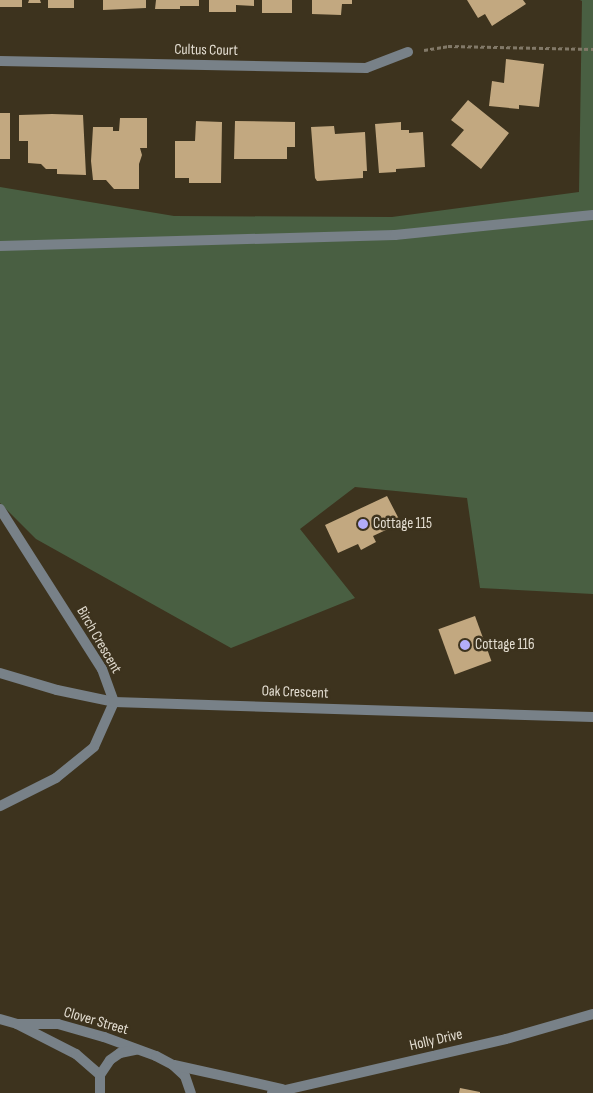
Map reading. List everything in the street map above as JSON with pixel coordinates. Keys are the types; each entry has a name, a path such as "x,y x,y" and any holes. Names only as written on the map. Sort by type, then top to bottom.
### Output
{"street":[{"name":"Cultus Court","path":"0,61 366,68 408,52"},
{"path":"0,246 395,235 593,215"},
{"name":"Birch Crescent","path":"0,509 102,669 114,702"},
{"name":"Oak Crescent","path":"0,673 57,690 114,702 593,717"},
{"path":"0,806 56,778 94,747 114,702"},
{"name":"Holly Drive","path":"272,1093 506,1039 593,1014"},
{"name":"Clover Street","path":"0,1019 17,1024 76,1054 100,1074"},
{"name":"Clover Street","path":"17,1024 58,1024 104,1036 173,1065"},
{"path":"100,1093 100,1074 110,1060 120,1053 137,1050"},
{"path":"173,1065 185,1076 191,1093"},
{"name":"Holly Drive","path":"173,1065 285,1089"}],"path":[{"path":"408,52 448,46 593,49"}],"green space":[{"path":"580,0 593,0 593,594 480,588 467,498 355,487 300,529 355,598 231,648 36,539 0,503 0,187 174,216 392,217 579,192 582,1"}],"building":[{"path":"0,0 22,0 22,7 0,7"},
{"path":"29,0 40,0 41,3 28,3"},
{"path":"48,0 74,0 74,8 48,8"},
{"path":"103,0 146,0 146,8 103,10"},
{"path":"156,0 199,0 199,6 180,6 180,9 155,9"},
{"path":"209,0 254,0 254,6 236,5 236,12 209,12"},
{"path":"262,0 292,0 292,13 262,13"},
{"path":"312,0 352,0 352,4 342,4 341,15 312,14"},
{"path":"467,0 523,0 526,4 492,26 485,14 478,18"},
{"path":"506,59 544,64 539,107 519,105 519,109 489,106 492,81 504,83"},
{"path":"468,100 509,133 481,169 451,145 464,130 451,120"},
{"path":"0,113 10,113 10,159 0,159"},
{"path":"19,115 83,115 86,175 57,174 57,169 46,169 41,164 28,163 28,141 19,141"},
{"path":"120,118 147,118 147,148 140,148 142,155 139,164 139,189 114,189 106,180 93,180 91,161 93,127 113,127 113,131 119,131"},
{"path":"196,121 222,122 221,183 189,183 189,178 175,178 175,141 195,141"},
{"path":"235,121 295,122 295,147 287,147 287,159 234,159"},
{"path":"401,122 401,130 409,130 409,133 423,132 425,167 396,169 396,172 379,173 375,124"},
{"path":"334,126 335,134 365,132 367,171 363,171 363,178 317,181 315,178 311,127"},
{"name":"Cottage 115","path":"387,496 401,523 373,536 376,542 361,550 358,544 338,553 325,525"},
{"name":"Cottage 116","path":"475,616 491,661 455,674 438,629"},
{"path":"460,1088 480,1092 480,1093 459,1093"}],"place":[{"name":"Cottage 115","path":"363,524"},
{"name":"Cottage 116","path":"465,645"}]}
